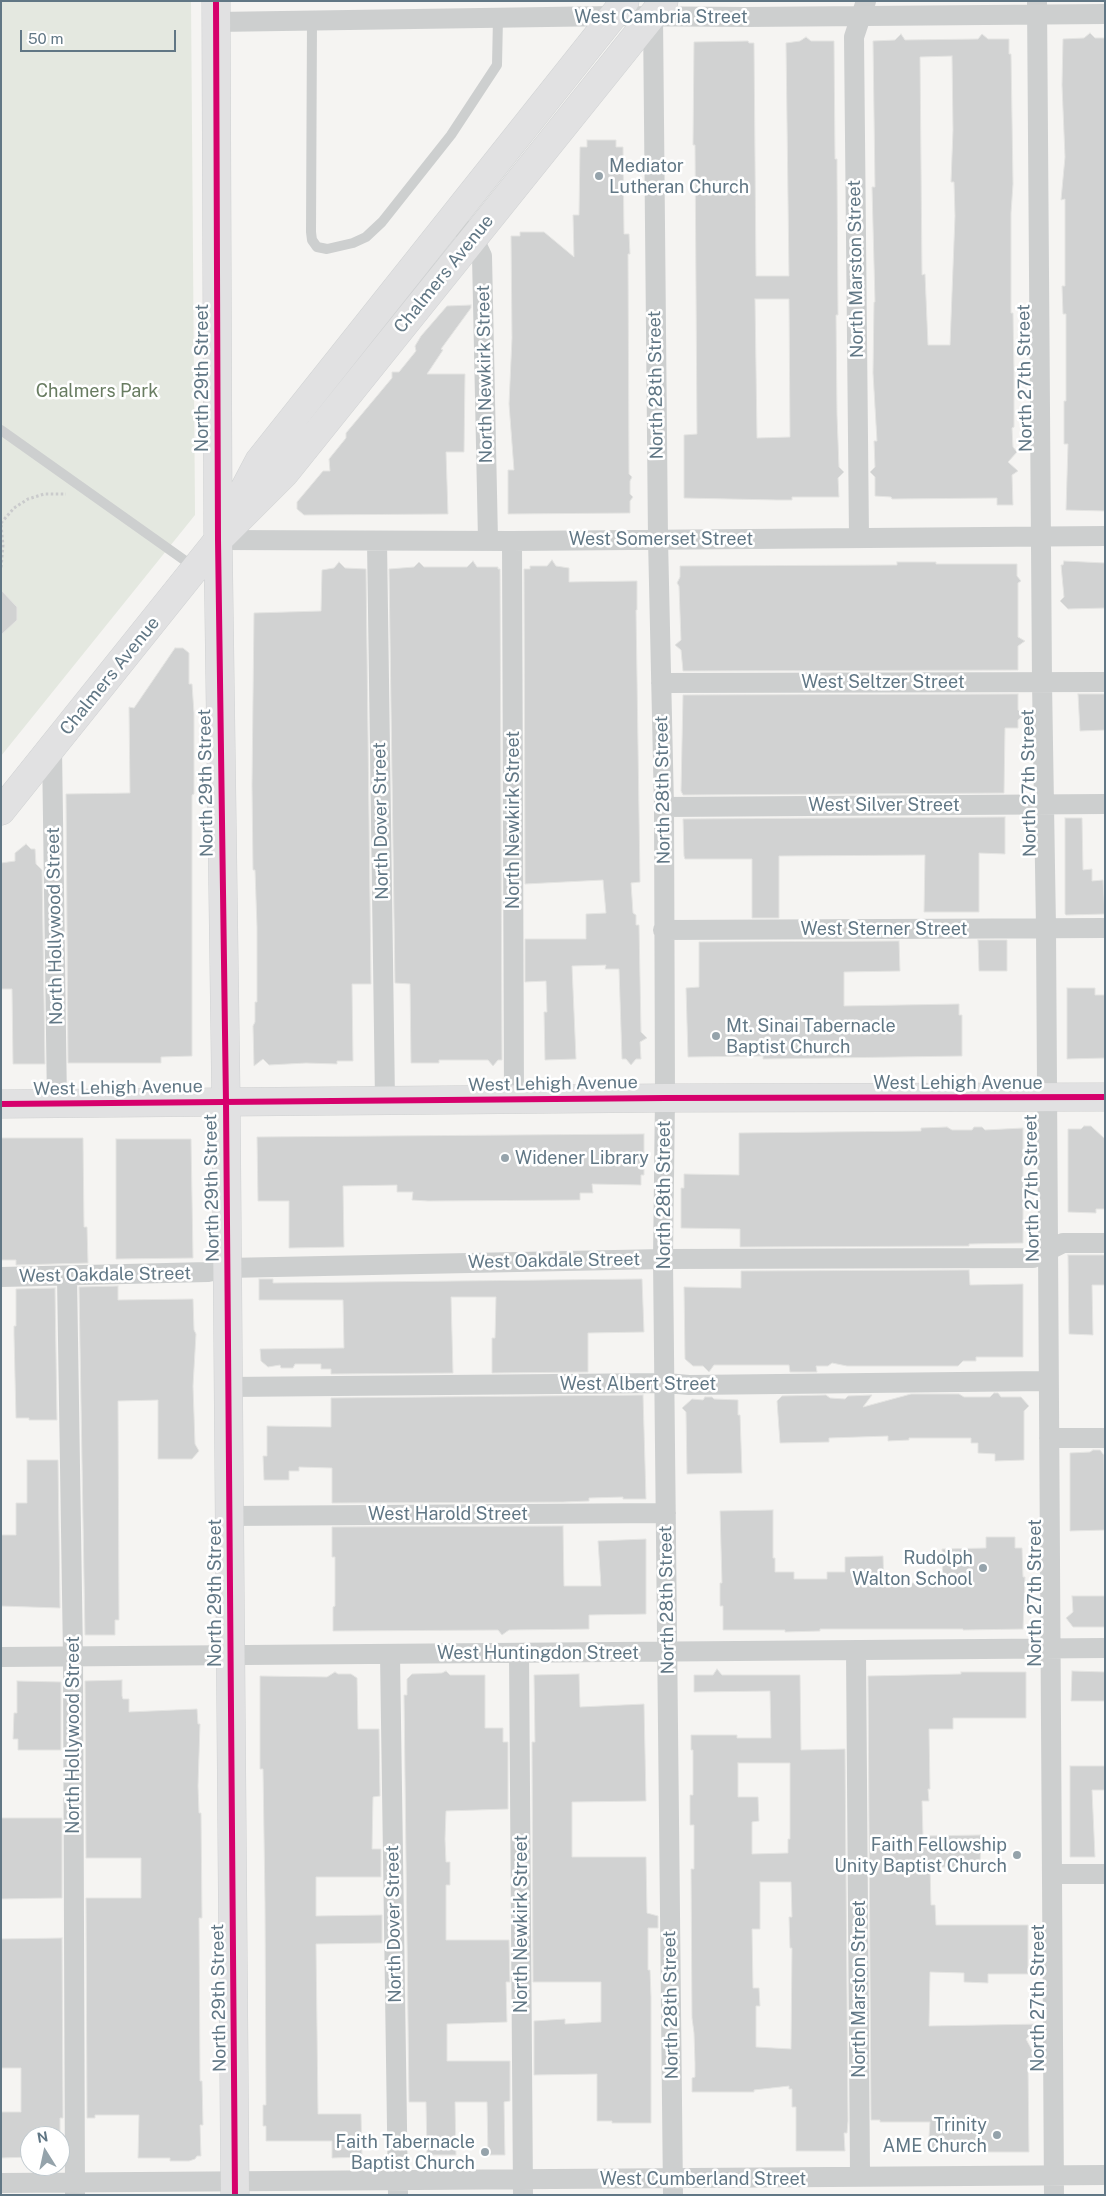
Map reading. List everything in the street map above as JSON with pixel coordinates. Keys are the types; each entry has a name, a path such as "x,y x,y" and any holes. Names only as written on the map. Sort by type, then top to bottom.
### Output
{"street":[{"name":"West Cambria Street","path":"216,11 312,21 498,18 657,6 864,9 1037,8 1105,14"},
{"name":"Chalmers Avenue","path":"1,811 218,540 285,473 657,6"},
{"name":"North 28th Street","path":"657,6 658,539 664,807 665,1098 663,1259 666,1382 673,2187"},
{"name":"North 27th Street","path":"1037,8 1042,682 1046,928 1054,2185"},
{"name":"Chalmers Avenue","path":"218,540 259,461 619,9"},
{"name":"North Marston Street","path":"859,538 854,37 864,9"},
{"name":"North 29th Street","path":"216,11 218,540 226,1102 235,2188"},
{"name":"North Newkirk Street","path":"451,220 473,238 482,256 488,540"},
{"name":"West Somerset Street","path":"218,540 377,541 1105,536"},
{"name":"North Newkirk Street","path":"512,540 514,1099"},
{"name":"North Dover Street","path":"377,541 385,1101"},
{"name":"West Seltzer Street","path":"661,683 1105,682"},
{"name":"North Hollywood Street","path":"52,748 58,1104"},
{"name":"West Silver Street","path":"664,807 1105,804"},
{"name":"West Sterner Street","path":"663,930 1105,928"},
{"name":"West Lehigh Avenue","path":"1,1104 665,1098 1105,1098"},
{"name":"West Oakdale Street","path":"1,1276 208,1272 227,1268 663,1259 1033,1258 1063,1243 1105,1243"},
{"name":"North Hollywood Street","path":"67,1276 73,1657 75,2189"},
{"name":"West Albert Street","path":"228,1387 666,1382 689,1385 1048,1381"},
{"path":"1049,1438 1105,1438"},
{"name":"West Harold Street","path":"229,1516 666,1513"},
{"name":"West Huntingdon Street","path":"1,1657 1105,1648"},
{"name":"North Marston Street","path":"856,1650 860,2177"},
{"name":"North Newkirk Street","path":"519,1653 523,2188"},
{"name":"North Dover Street","path":"390,1654 398,2188"},
{"path":"1053,1874 1105,1874"},
{"name":"West Cumberland Street","path":"1,2183 75,2189 828,2186 860,2177 1054,2185 1105,2175"}],"lane":[{"path":"312,21 311,232 312,240 317,247 327,249 353,244 366,237 382,222 451,135 497,65 498,18"},
{"path":"1,430 196,568"}],"path":[{"path":"1,568 3,545 1,524 14,508 44,494 67,494 80,487"}],"green space":[{"name":"Chalmers Park","path":"1,1 191,1 195,515 1,756"}],"building":[{"path":"1090,33 1095,38 1105,38 1105,511 1066,510 1068,444 1064,444 1064,401 1066,401 1066,314 1063,314 1062,286 1065,286 1065,199 1061,200 1065,157 1062,85 1063,39 1084,38"},
{"path":"901,34 905,40 978,39 982,34 988,39 1009,39 1009,54 1011,54 1013,184 1011,213 1011,313 1013,313 1014,427 1012,428 1013,447 1017,452 1008,462 1018,471 1012,475 1013,505 997,505 997,498 892,499 891,497 875,496 875,477 870,472 875,467 874,441 877,441 873,373 875,302 872,187 875,187 873,41 895,40","holes":["952,56 953,130 951,182 954,182 955,216 950,345 928,345 925,274 922,275 920,57"]},
{"path":"806,37 811,41 834,41 835,159 837,159 837,415 839,467 844,472 838,478 839,497 792,497 792,500 684,498 684,435 697,434 695,145 693,145 694,42 748,41 749,43 754,43 756,276 789,276 786,43 800,41","holes":["755,299 789,299 790,437 757,438"]},
{"path":"587,140 616,140 616,147 623,147 624,234 629,234 630,254 628,254 629,474 632,477 630,481 630,494 633,497 630,501 630,513 508,514 508,470 514,470 509,404 512,338 511,236 520,236 520,232 544,232 574,257 573,215 579,215 580,147 587,147"},
{"path":"471,305 471,308 441,349 443,350 427,374 465,374 464,452 446,452 448,514 304,515 297,509 297,502 323,471 330,471 329,459 346,438 346,433 392,378 392,372 399,372 416,351 415,346 421,336 447,306"},
{"path":"552,560 556,566 569,568 569,582 637,581 640,882 631,883 633,913 636,915 636,925 639,925 641,1032 647,1038 640,1042 641,1059 636,1059 631,1065 626,1059 622,1059 619,969 605,969 606,965 572,966 576,1059 545,1060 544,1012 547,1012 546,981 525,982 525,939 586,939 586,914 606,913 603,880 525,884 524,569 530,569 530,566 547,566"},
{"path":"473,561 477,567 498,567 500,569 502,1060 498,1060 493,1066 488,1060 439,1060 439,1063 411,1063 410,984 395,983 389,569 414,567 419,562 424,567 467,567"},
{"path":"1064,561 1105,563 1105,608 1068,609 1060,601 1064,597 1061,565 1063,565"},
{"path":"339,562 345,568 366,569 371,984 352,984 353,1061 337,1061 337,1064 269,1065 263,1059 254,1066 253,1026 255,1022 255,1002 257,1002 257,927 255,870 253,870 252,785 254,613 321,611 322,570 334,568"},
{"path":"897,562 1017,564 1017,576 1021,581 1018,583 1018,637 1025,641 1018,646 1018,670 683,671 681,650 675,645 681,640 679,586 677,583 680,577 680,566 897,565"},
{"path":"1,590 17,607 17,620 1,635"},
{"path":"175,648 183,648 189,653 189,684 192,684 194,713 194,794 192,795 192,1056 161,1057 161,1063 68,1063 66,794 130,793 129,707 134,708"},
{"path":"1018,694 1018,710 1025,714 1018,720 1018,728 1005,728 1004,793 683,795 681,791 683,695"},
{"path":"1078,694 1105,694 1105,730 1080,731"},
{"path":"1005,817 1005,854 979,853 979,912 924,912 925,855 779,856 779,918 752,918 752,859 685,859 684,856 683,819"},
{"path":"1065,818 1082,818 1083,870 1092,869 1092,881 1103,880 1105,914 1065,914"},
{"path":"26,844 31,849 35,849 36,864 42,870 45,1064 13,1064 12,989 1,989 1,863 15,861 15,853"},
{"path":"978,940 1007,940 1007,971 979,971"},
{"path":"899,941 900,971 844,972 844,1006 959,1004 959,1015 962,1015 962,1056 763,1059 763,1056 688,1057 686,988 699,987 699,942"},
{"path":"1067,988 1095,988 1095,995 1105,995 1105,1058 1067,1059"},
{"path":"1084,1126 1091,1126 1105,1139 1105,1209 1096,1209 1096,1213 1068,1212 1068,1129 1081,1129"},
{"path":"947,1127 952,1130 972,1130 974,1127 982,1127 985,1130 1023,1128 1023,1243 969,1244 969,1246 740,1247 740,1229 681,1228 681,1188 684,1188 684,1174 739,1175 739,1133 921,1131 921,1128"},
{"path":"644,1134 644,1175 641,1175 641,1185 592,1184 593,1193 580,1193 580,1200 428,1201 412,1200 413,1192 397,1192 397,1185 343,1186 344,1247 289,1248 289,1201 258,1201 257,1137"},
{"path":"1,1138 83,1138 84,1227 87,1227 88,1263 16,1265 16,1260 1,1260"},
{"path":"116,1139 191,1139 193,1258 116,1259"},
{"path":"1068,1255 1105,1255 1105,1285 1092,1285 1093,1335 1069,1334"},
{"path":"969,1270 970,1285 1023,1284 1023,1357 976,1357 976,1361 963,1361 958,1366 847,1366 832,1363 828,1366 816,1366 817,1372 790,1372 789,1365 714,1365 709,1372 703,1366 693,1366 685,1359 684,1287 741,1288 741,1271"},
{"path":"259,1279 273,1279 273,1283 642,1279 644,1332 588,1333 588,1372 492,1373 492,1338 495,1338 496,1297 451,1297 453,1373 331,1374 331,1369 321,1369 321,1364 295,1364 293,1368 281,1368 280,1365 268,1367 261,1361 260,1349 344,1348 343,1300 259,1300"},
{"path":"118,1286 118,1300 193,1299 194,1330 196,1334 193,1386 195,1444 199,1451 192,1459 158,1459 158,1400 118,1401 119,1620 115,1620 115,1635 85,1635 79,1287"},
{"path":"55,1288 57,1420 16,1418 14,1326 16,1326 16,1289"},
{"path":"994,1393 998,1393 1001,1397 1021,1397 1029,1406 1024,1411 1024,1460 995,1461 995,1454 978,1453 978,1443 971,1443 971,1438 909,1438 909,1440 888,1441 888,1436 829,1438 829,1442 780,1443 777,1401 782,1396 826,1395 830,1398 845,1399 848,1396 872,1395 863,1407 911,1394 959,1394 964,1397 990,1397"},
{"path":"643,1395 646,1499 623,1499 623,1497 589,1498 589,1501 563,1502 332,1503 332,1468 299,1467 299,1471 289,1471 289,1480 264,1480 263,1456 267,1456 267,1426 331,1427 331,1398"},
{"path":"705,1397 738,1400 742,1473 687,1474 686,1412 682,1408 692,1399 703,1400"},
{"path":"1100,1450 1104,1455 1105,1530 1070,1531 1070,1453 1090,1452"},
{"path":"27,1460 58,1460 60,1608 1,1606 1,1535 16,1535 16,1503 27,1503"},
{"name":"Rudolph Walton School","path":"773,1510 773,1558 775,1558 775,1572 794,1572 794,1579 827,1579 827,1572 845,1572 845,1557 883,1556 884,1583 943,1583 942,1549 986,1548 986,1537 1015,1537 1015,1548 1022,1548 1023,1577 1025,1577 1023,1629 820,1629 820,1631 785,1632 785,1630 723,1630 723,1606 720,1606 720,1583 722,1583 720,1511"},
{"path":"563,1526 564,1586 601,1586 598,1541 646,1539 646,1614 589,1615 589,1629 509,1630 502,1635 498,1630 333,1631 335,1557 332,1557 332,1527"},
{"path":"1072,1596 1105,1596 1105,1627 1073,1627 1066,1618 1073,1612"},
{"path":"717,1669 722,1675 800,1675 801,1750 845,1749 848,2121 847,2133 844,2133 845,2151 796,2151 796,2107 792,2107 792,2089 789,2089 789,2086 754,2090 754,2092 692,2092 695,2063 692,2018 691,1869 694,1869 694,1825 690,1825 690,1795 693,1795 691,1735 737,1735 737,1738 771,1738 770,1691 694,1692 694,1675 713,1675","holes":["738,1763 790,1763 790,1839 788,1839 788,1853 752,1854 752,1822 759,1821 758,1797 738,1797","760,1882 791,1882 792,1917 789,1917 790,1948 792,1948 791,2049 756,2047 756,2006 760,2006 759,1988 753,1988 752,1929 760,1929"]},
{"path":"446,1671 450,1675 485,1675 485,1728 503,1728 503,1742 508,1742 508,1809 446,1811 445,1839 446,1862 450,1862 450,1885 446,1885 446,1940 509,1940 510,1982 506,1982 507,2022 447,2024 447,2061 510,2061 510,2101 504,2102 505,2155 488,2155 487,2102 455,2102 456,2155 427,2155 426,2102 409,2102 404,1695 407,1695 407,1679 412,1674 442,1673"},
{"path":"1072,1671 1105,1672 1105,1701 1071,1701"},
{"path":"335,1672 338,1674 351,1674 357,1678 358,1729 379,1729 380,1796 373,1797 372,1849 381,1849 381,1877 316,1877 316,1916 382,1915 382,1943 316,1944 318,2114 361,2114 362,2157 332,2158 332,2141 266,2141 266,2126 263,2126 263,2105 266,2105 265,1902 263,1769 260,1769 260,1676 327,1677"},
{"path":"961,1672 1026,1672 1026,1718 953,1718 953,1729 929,1729 930,1789 928,1789 929,1801 922,1801 923,1836 981,1835 980,1867 930,1867 931,1905 935,1905 936,1925 1028,1925 1028,1974 988,1974 988,1983 964,1982 964,1973 930,1972 929,2026 1041,2024 1026,2039 1033,2052 1033,2057 1028,2063 1029,2152 928,2152 930,2122 880,2122 880,2120 871,2120 868,1676 961,1674"},
{"path":"579,1674 580,1707 644,1704 646,1801 572,1802 572,1857 646,1857 647,1913 658,1916 658,1928 648,1928 648,1970 650,1970 651,1997 651,2123 597,2121 597,2074 534,2075 534,2021 565,2019 565,2024 601,2022 601,1982 533,1982 532,1742 535,1742 534,1675"},
{"path":"122,1680 122,1696 123,1699 129,1699 129,1712 197,1709 198,1724 200,1724 198,1786 199,1813 201,1813 202,1918 199,1918 200,2081 202,2081 203,2125 200,2125 201,2156 197,2156 189,2161 170,2161 170,2158 138,2158 139,2115 95,2115 95,2118 87,2118 86,1898 141,1898 141,1858 86,1858 85,1681"},
{"path":"17,1681 61,1682 61,1750 18,1750 18,1739 13,1739 14,1713 17,1713"},
{"path":"1070,1766 1105,1766 1105,1790 1092,1790 1095,1857 1070,1857"},
{"path":"1,1818 62,1818 62,1898 1,1899"},
{"path":"62,1938 63,2118 60,2118 60,2126 20,2126 20,2157 1,2158 1,2112 21,2112 21,2068 1,2068 1,1939"}],"cycle path":[{"path":"216,1 218,540 226,1102 235,2195"},
{"path":"1,1104 665,1098 1105,1097"}],"place":[{"name":"Mediator Lutheran Church","path":"599,176"},
{"name":"Mt. Sinai Tabernacle Baptist Church","path":"716,1036"},
{"name":"Widener Library","path":"505,1158"},
{"name":"Rudolph Walton School","path":"983,1568"},
{"name":"Faith Fellowship Unity Baptist Church","path":"1017,1855"},
{"name":"Trinity AME Church","path":"997,2135"},
{"name":"Faith Tabernacle Baptist Church","path":"485,2152"}]}
